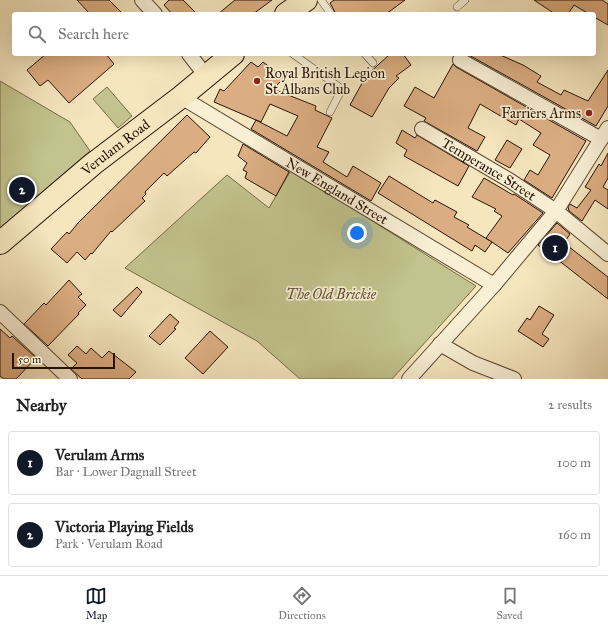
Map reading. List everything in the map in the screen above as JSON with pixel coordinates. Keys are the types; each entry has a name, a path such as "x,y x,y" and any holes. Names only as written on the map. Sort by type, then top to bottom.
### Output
{"main road":[{"path":"289,12 306,0"},
{"name":"Verulam Road","path":"0,243 93,164 181,97 231,56"}],"street":[{"path":"142,0 154,12"},
{"path":"191,56 206,76"},
{"path":"409,379 494,285 556,211 604,133 460,60"},
{"name":"New England Street","path":"181,97 494,285"},
{"name":"Temperance Street","path":"422,129 509,180 556,211 608,254"},
{"path":"0,312 70,379"},
{"path":"440,344 473,363 514,379"}],"lane":[{"path":"321,0 330,12"},
{"path":"457,7 465,0"},
{"path":"296,56 342,89 330,112"},
{"path":"367,56 373,62"}],"green space":[{"path":"0,81 70,122 90,151 0,228"},
{"path":"107,87 132,116 118,128 93,99"},
{"name":"The Old Brickie","path":"291,170 476,286 392,379 300,379 257,341 125,268 227,175 269,208"}],"building":[{"path":"77,0 109,0 121,12 88,12"},
{"path":"169,0 183,0 195,12 170,12 164,5"},
{"path":"235,0 272,0 256,12 220,12"},
{"path":"334,0 405,0 389,12 335,12 330,3"},
{"path":"534,0 602,0 608,4 608,25 596,18 596,12 586,12 574,5 569,12 552,12"},
{"path":"44,56 108,56 114,64 69,103 48,80 40,86 27,70"},
{"path":"388,56 404,56 411,65 396,76 399,78 389,88 372,117 350,105 366,76"},
{"path":"471,56 503,56 523,65 541,76 537,82 561,95 564,90 588,101 608,70 608,106 596,126"},
{"path":"251,62 258,67 263,62 284,78 273,89 316,106 315,110 332,118 317,147 329,152 323,162 347,177 353,166 381,183 371,201 251,129 256,120 214,102 220,89 224,91","holes":["270,104 298,116 287,136 256,120 261,122"]},
{"path":"453,64 586,141 552,198 524,180 530,170 538,175 550,155 533,145 541,133 519,119 516,125 480,104 468,128 485,137 477,151 424,121 426,118 404,106 415,87 434,98"},
{"path":"187,115 210,137 196,153 194,152 167,176 164,173 145,192 146,194 142,198 145,201 112,232 111,231 92,254 91,253 85,260 77,252 67,263 51,249 67,232 69,234 78,223"},
{"path":"402,130 415,138 417,135 469,166 458,186 404,156 407,150 396,143"},
{"path":"507,140 522,149 510,168 495,160"},
{"path":"243,144 289,172 276,196 245,178 247,172 243,170 247,163 238,156"},
{"path":"608,153 608,178 603,187 608,190 608,209 595,200 582,221 569,211 568,207 570,204 577,208 591,190 585,187 599,164 601,166"},
{"path":"389,176 433,203 435,200 457,212 454,217 469,225 467,227 492,242 485,252 475,245 472,251 378,193"},
{"path":"484,178 513,195 514,194 543,213 508,253 486,238 502,216 494,211 496,209 472,197"},
{"path":"557,223 570,234 564,243 608,277 608,299 538,245"},
{"path":"69,280 82,294 78,297 86,305 48,346 24,324 44,303 46,305"},
{"path":"137,287 142,292 121,317 113,310"},
{"path":"539,306 554,315 542,334 549,339 543,347 518,331 527,318 530,320"},
{"path":"170,314 179,322 174,328 176,329 160,345 149,336"},
{"path":"0,329 10,338 12,336 36,358 16,379 4,379 0,376"},
{"path":"210,331 228,347 203,374 185,358"},
{"path":"77,346 86,354 91,348 102,358 109,351 136,372 129,379 82,379 71,369 77,363 68,355"}],"place":[{"name":"Royal British Legion St Albans Club","path":"257,81"},
{"name":"Farriers Arms","path":"589,113"},
{"name":"Victoria Playing Fields","path":"22,190"},
{"name":"Verulam Arms","path":"555,248"}]}
